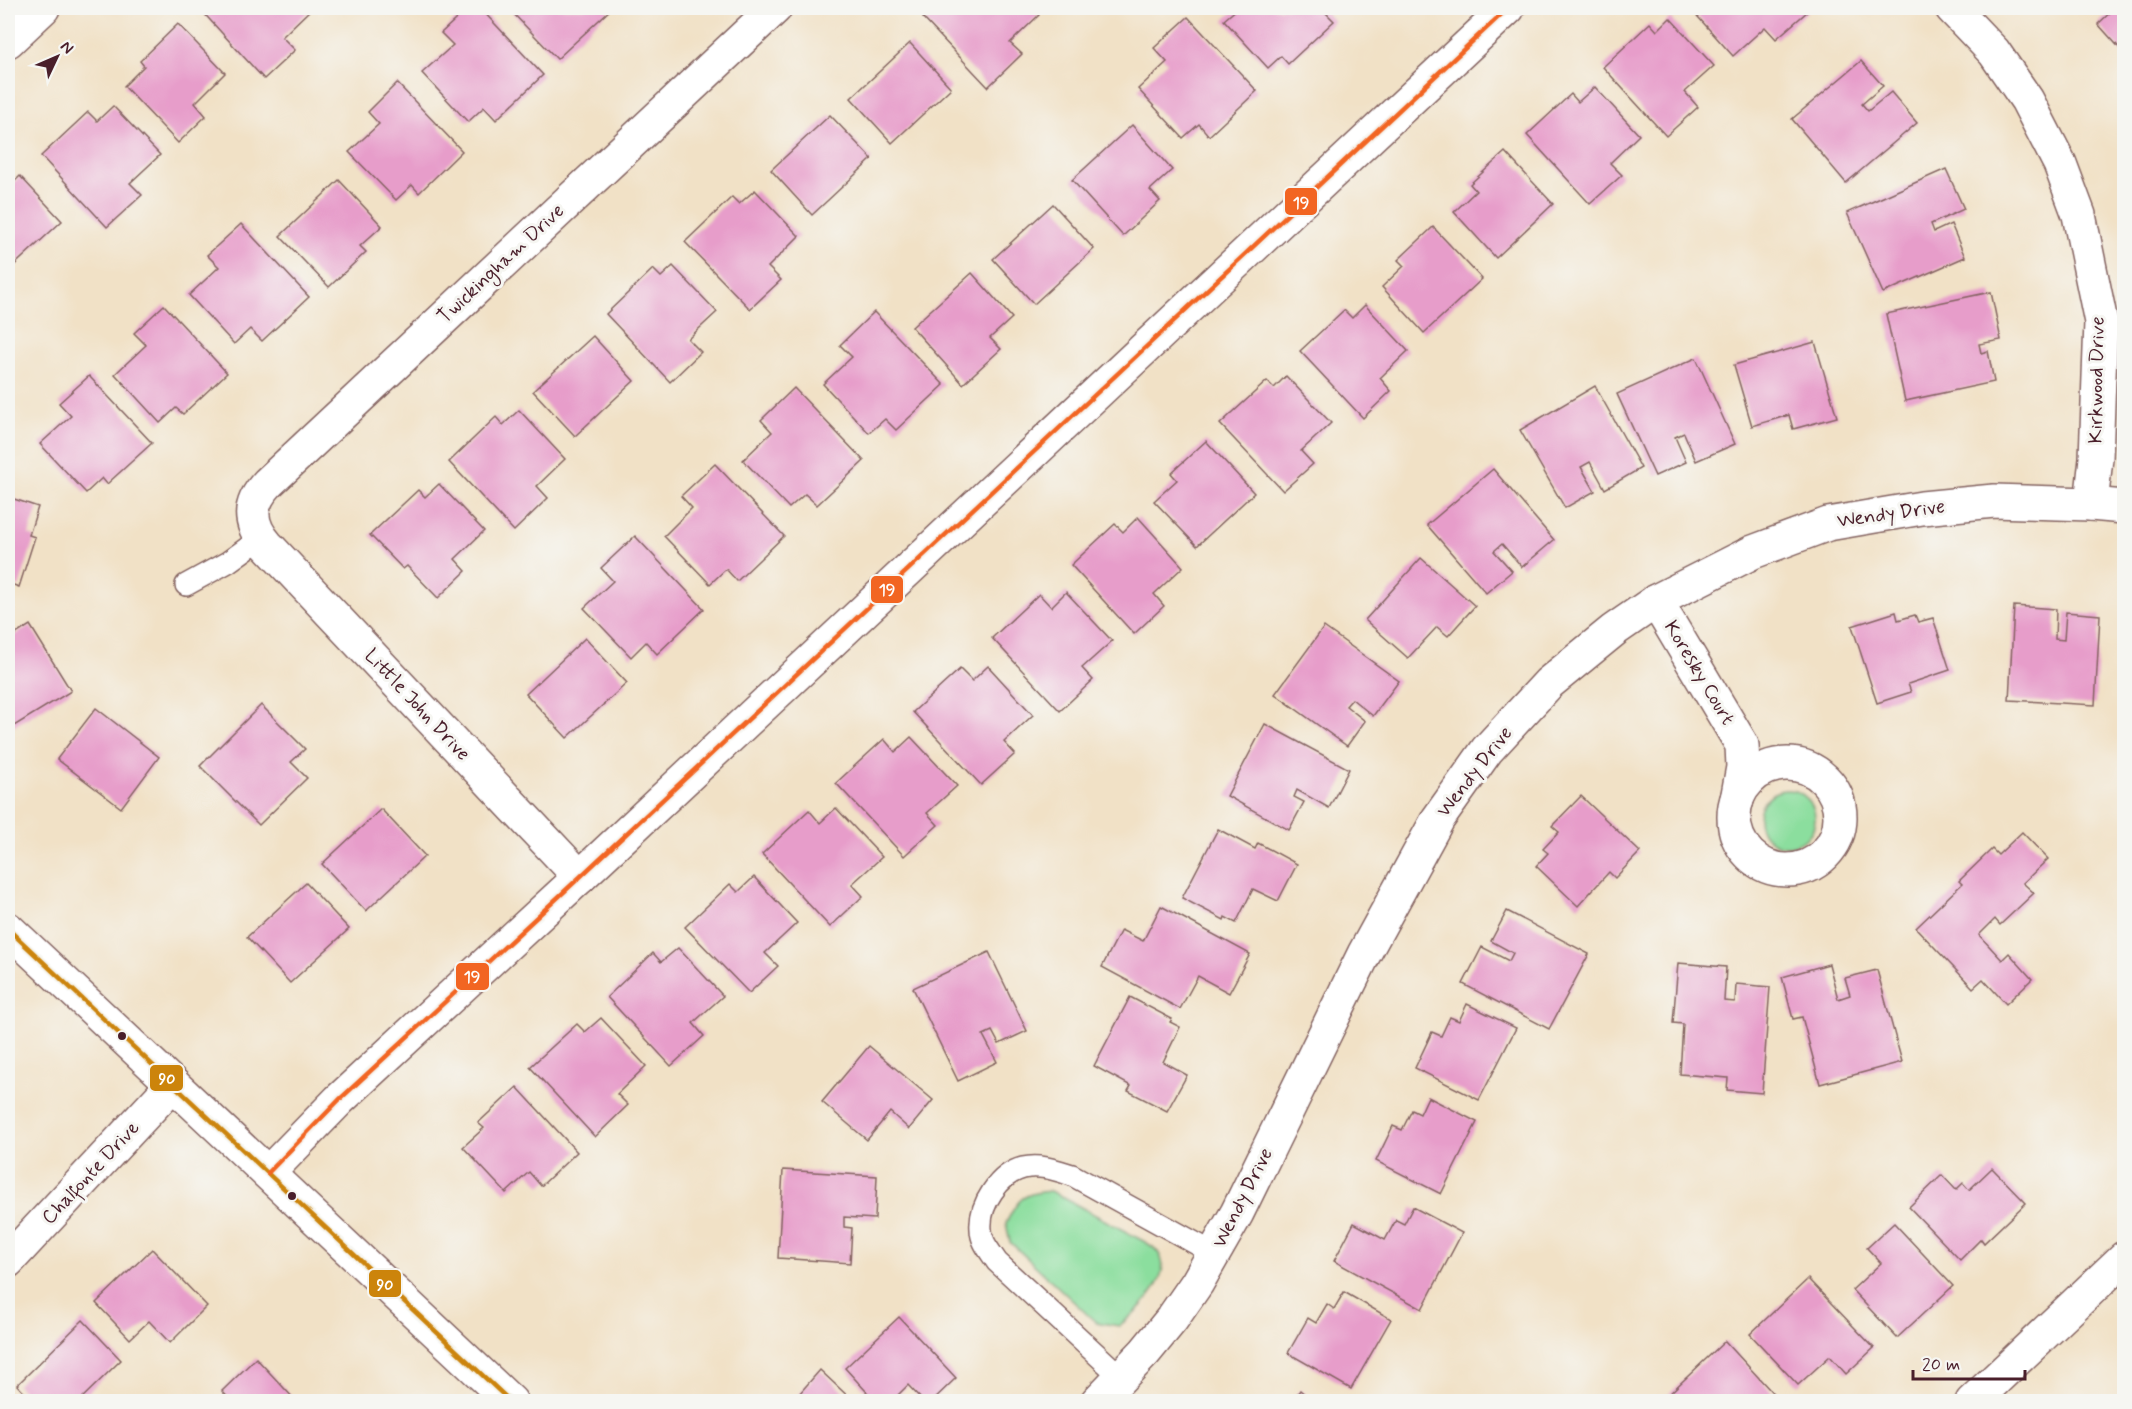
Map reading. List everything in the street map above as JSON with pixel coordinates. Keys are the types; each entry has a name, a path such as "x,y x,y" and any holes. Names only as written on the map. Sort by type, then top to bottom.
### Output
{"street":[{"path":"8,41 43,8"},
{"name":"Twickingham Drive","path":"258,535 252,512 257,494 774,8"},
{"path":"268,1173 339,1100 1508,8"},
{"name":"Kirkwood Drive","path":"1952,8 1994,52 2027,100 2060,164 2079,215 2101,322 2096,458 2091,504"},
{"name":"Wendy Drive","path":"1096,1401 1172,1319 1215,1254 1238,1213 1365,954 1438,819 1487,750 1549,683 1614,630 1656,601 1753,552 1828,524 1922,508 1995,501 2124,507"},
{"name":"Little John Drive","path":"258,535 580,877"},
{"name":"Koresky Court","path":"1656,601 1742,745 1743,767 1734,817 1737,833 1745,849 1757,861 1773,868 1790,870 1806,867 1821,858 1832,845 1839,829 1840,811 1835,794 1825,779 1810,769 1763,756 1742,745"},
{"path":"1737,800 1745,784 1758,772 1775,765 1793,764"},
{"path":"8,929 511,1401"},
{"name":"Chalfonte Drive","path":"8,1261 173,1084"},
{"path":"1972,1401 2124,1258"}],"lane":[{"path":"186,585 228,562 258,535"},
{"path":"1120,1377 997,1262 983,1242 980,1229 982,1214 996,1187 1020,1168 1036,1166 1053,1169 1072,1175 1215,1254"}],"green space":[{"path":"1781,790 1793,790 1807,798 1815,812 1813,829 1807,838 1793,846 1781,846 1764,834 1759,824 1759,812 1771,795"},
{"path":"1051,1191 1147,1243 1158,1252 1162,1263 1161,1275 1156,1287 1138,1309 1119,1326 1096,1322 1010,1242 1006,1223 1018,1202 1027,1195"}],"building":[{"path":"199,8 312,8 282,37 295,50 264,79"},
{"path":"468,8 480,8 543,75 496,120 484,107 468,122 422,73 453,45 441,33"},
{"path":"508,8 612,8 557,59"},
{"path":"934,8 1032,8 1039,15 1010,43 1022,54 988,87 923,18"},
{"path":"1238,8 1321,8 1334,21 1288,64 1281,56 1268,68 1224,20"},
{"path":"1690,8 1804,8 1808,11 1776,39 1765,27 1733,56"},
{"path":"2115,8 2124,8 2124,53 2098,24"},
{"path":"1188,17 1257,91 1209,136 1199,124 1183,138 1138,89 1167,62 1154,48"},
{"path":"1670,18 1714,66 1685,92 1698,107 1666,136 1603,67 1650,23 1657,31"},
{"path":"178,24 225,73 195,103 206,116 178,143 124,86 144,66 140,61"},
{"path":"910,43 951,88 892,143 851,98"},
{"path":"1861,61 1883,86 1862,104 1868,111 1891,92 1917,123 1846,183 1792,119"},
{"path":"397,83 462,151 419,193 412,185 396,200 349,152 379,124 368,112"},
{"path":"1595,87 1639,135 1610,163 1622,175 1590,204 1527,135 1571,94 1578,102"},
{"path":"113,106 160,155 130,183 142,195 107,227 41,156 88,112 97,121"},
{"path":"830,115 872,159 812,215 771,170"},
{"path":"1132,125 1172,170 1150,190 1160,201 1123,236 1072,180"},
{"path":"1505,152 1553,204 1496,258 1454,212 1476,191 1470,184"},
{"path":"1946,169 1964,209 1931,224 1934,232 1951,224 1965,257 1883,293 1847,213"},
{"path":"20,176 62,221 9,270 8,188"},
{"path":"339,180 382,226 360,246 366,252 329,287 280,236"},
{"path":"755,190 799,236 768,267 781,280 750,309 685,242 732,197 739,204"},
{"path":"1053,204 1094,249 1034,304 993,259"},
{"path":"241,224 309,297 262,341 250,329 234,344 189,295 219,267 207,255"},
{"path":"1433,227 1482,279 1424,333 1382,287 1404,266 1398,260"},
{"path":"673,266 717,312 688,339 701,352 670,382 606,314 653,269 661,277"},
{"path":"972,273 1012,318 990,338 1001,349 963,384 912,327"},
{"path":"1991,292 2001,340 1979,344 1981,353 1988,351 1994,382 1905,401 1886,314"},
{"path":"164,305 227,373 183,414 176,408 160,423 115,374 146,345 134,333"},
{"path":"1365,305 1408,351 1380,378 1391,391 1363,418 1300,351 1344,310 1352,318"},
{"path":"874,312 944,385 896,430 885,419 869,433 823,384 852,357 840,345"},
{"path":"593,336 634,381 575,436 533,391"},
{"path":"1815,342 1837,417 1793,429 1789,415 1752,426 1734,365"},
{"path":"1696,358 1735,444 1696,461 1684,433 1675,437 1686,462 1655,476 1617,394"},
{"path":"89,376 152,443 107,484 102,478 86,493 40,444 71,416 59,403"},
{"path":"1286,376 1331,423 1301,451 1313,464 1283,491 1220,424 1267,381 1274,388"},
{"path":"1595,386 1641,468 1605,489 1590,462 1581,467 1595,491 1565,508 1520,430"},
{"path":"794,388 864,461 817,505 805,494 789,508 743,460 772,432 761,420"},
{"path":"519,410 565,459 537,486 548,498 514,531 449,462 496,417 503,425"},
{"path":"1206,441 1254,493 1197,546 1154,501 1177,480 1171,473"},
{"path":"715,464 784,536 737,581 726,569 710,584 664,536 692,508 681,496"},
{"path":"1493,469 1554,540 1522,567 1502,544 1494,551 1512,571 1486,593 1427,525"},
{"path":"439,484 484,531 455,559 466,571 438,598 407,566 403,569 370,535 418,490 425,497"},
{"path":"8,497 38,507 29,535 35,537 19,587 8,583"},
{"path":"1138,517 1183,567 1154,594 1164,606 1134,634 1071,565 1115,524 1123,532"},
{"path":"635,536 704,609 657,654 646,642 631,657 584,608 613,581 601,568"},
{"path":"1421,558 1475,606 1448,636 1437,627 1408,658 1365,620"},
{"path":"1066,592 1112,641 1082,668 1093,680 1060,711 992,638 1039,594 1051,607"},
{"path":"2014,606 2056,609 2055,639 2064,640 2066,612 2100,615 2095,705 2009,700"},
{"path":"1896,612 1898,620 1915,615 1918,622 1933,618 1950,670 1908,684 1911,692 1877,703 1852,626"},
{"path":"30,625 71,691 14,726 8,715 8,639"},
{"path":"1324,627 1399,681 1373,716 1352,699 1346,706 1365,721 1347,746 1275,694"},
{"path":"585,638 627,683 567,738 526,694"},
{"path":"988,666 1033,715 1004,742 1015,754 981,785 913,712 960,669 972,681"},
{"path":"261,705 305,749 291,762 307,778 259,825 200,766"},
{"path":"96,708 159,757 121,808 57,759"},
{"path":"1265,724 1349,769 1329,808 1297,790 1294,797 1304,802 1289,830 1227,796"},
{"path":"911,737 957,786 927,813 938,825 904,856 836,783 884,739 895,752"},
{"path":"1581,796 1640,852 1615,878 1609,872 1578,906 1536,866 1548,853 1543,849 1559,832 1552,826"},
{"path":"836,808 882,857 852,884 863,896 830,927 762,854 809,810 820,823"},
{"path":"381,809 425,856 366,911 322,864"},
{"path":"1218,829 1255,849 1258,843 1297,864 1278,901 1253,889 1236,923 1225,917 1224,920 1182,898"},
{"path":"2022,832 2048,859 2023,883 2034,893 2000,925 1995,919 1979,935 2002,960 2009,953 2032,979 2006,1004 1983,979 1973,988 1916,928 1962,884 1959,881 1992,849 1998,855"},
{"path":"754,877 797,923 765,953 778,966 749,993 685,927 730,884 738,892"},
{"path":"306,883 349,929 290,983 247,937"},
{"path":"1161,906 1250,954 1229,993 1198,976 1180,1009 1102,967 1121,930 1143,941"},
{"path":"1507,911 1589,954 1549,1029 1463,984 1482,947 1509,961 1513,953 1491,941"},
{"path":"678,948 723,996 693,1023 704,1036 671,1066 607,997 653,953 661,962"},
{"path":"989,952 1027,1031 999,1044 992,1031 983,1035 997,1062 958,1081 913,988"},
{"path":"1678,963 1726,967 1724,1001 1735,1002 1736,984 1770,987 1762,1093 1727,1090 1728,1078 1680,1074 1683,1024 1673,1023"},
{"path":"1829,964 1838,999 1850,995 1845,978 1877,970 1902,1062 1820,1084 1802,1017 1793,1019 1782,977"},
{"path":"1130,997 1172,1019 1170,1022 1180,1027 1163,1062 1187,1075 1167,1111 1128,1091 1131,1086 1094,1066"},
{"path":"1467,1004 1516,1028 1479,1100 1415,1068 1432,1032 1441,1036 1450,1017 1459,1021"},
{"path":"601,1018 646,1066 617,1094 628,1105 595,1137 530,1067 577,1024 585,1032"},
{"path":"869,1046 933,1100 909,1129 890,1112 867,1140 822,1102"},
{"path":"517,1087 577,1152 541,1186 529,1172 506,1193 463,1147 484,1128 478,1123"},
{"path":"1428,1097 1477,1122 1441,1194 1376,1161 1393,1126 1402,1130 1412,1110 1420,1114"},
{"path":"1992,1168 2026,1203 1984,1243 1981,1239 1960,1260 1909,1207 1942,1175 1956,1190 1963,1183 1969,1190"},
{"path":"783,1170 877,1176 875,1219 844,1217 844,1227 852,1228 850,1263 778,1258"},
{"path":"1413,1207 1462,1233 1422,1309 1334,1261 1354,1223 1385,1240 1396,1220 1404,1224"},
{"path":"1894,1223 1953,1286 1897,1338 1852,1290 1881,1263 1867,1248"},
{"path":"152,1249 207,1306 170,1343 149,1321 130,1339 96,1303"},
{"path":"1808,1279 1874,1348 1846,1374 1830,1356 1798,1385 1750,1334"},
{"path":"1344,1292 1391,1319 1351,1389 1288,1353 1308,1318 1316,1323 1327,1304 1334,1309"},
{"path":"899,1317 956,1378 931,1402 924,1402 908,1385 891,1402 876,1402 845,1368"},
{"path":"83,1320 121,1360 78,1402 33,1402 17,1385"},
{"path":"1725,1341 1781,1402 1671,1402 1666,1397"},
{"path":"256,1358 297,1402 232,1402 222,1391"},
{"path":"820,1370 854,1402 792,1402"},
{"path":"1300,1390 1314,1402 1291,1402"}],"transit line":[{"name":"19","path":"268,1173 339,1100 1508,8"},
{"name":"90","path":"8,929 511,1402"}]}
